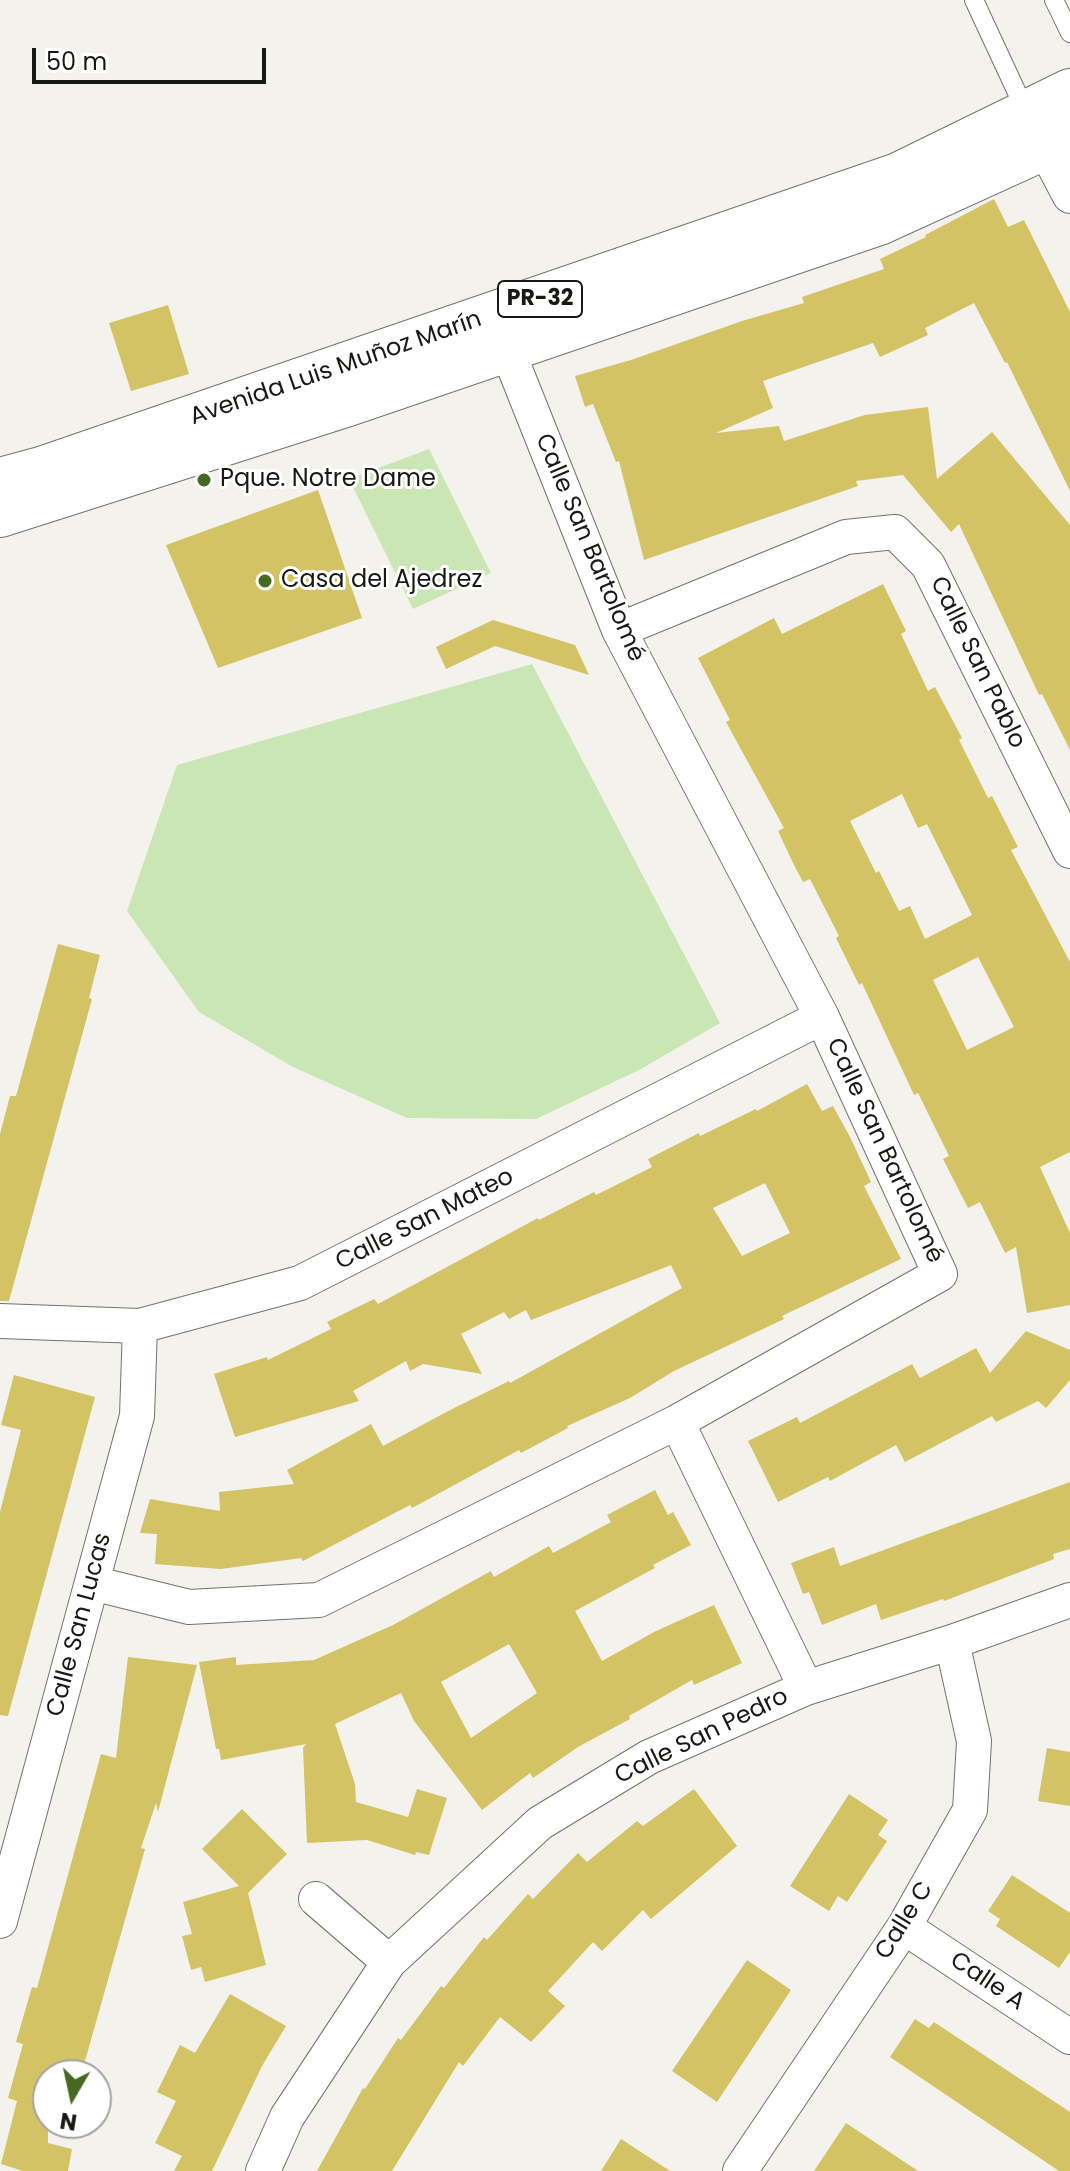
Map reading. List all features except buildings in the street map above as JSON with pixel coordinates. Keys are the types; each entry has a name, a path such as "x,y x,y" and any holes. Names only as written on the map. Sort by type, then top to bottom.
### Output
{"main road":[{"name":"Avenida Luis Muñoz Marín","path":"0,480 879,223 1047,133 1070,91"},
{"name":"Avenida Luis Muñoz Marín","path":"0,515 320,413 500,333"}],"street":[{"path":"1047,133 1070,196"},
{"name":"Calle San Bartolomé","path":"92,1583 189,1607 319,1600 677,1422 940,1274 822,1017 619,630 500,333"},
{"name":"Calle San Pablo","path":"619,630 846,537 895,532 928,565 1070,851"},
{"name":"Calle San Mateo","path":"0,1321 140,1326 300,1283 822,1017"},
{"name":"Calle San Lucas","path":"0,1921 137,1416 140,1326"},
{"path":"677,1422 806,1688"},
{"name":"Calle San Pedro","path":"263,2171 287,2117 389,1962 540,1823 649,1757 806,1688 952,1642 1070,1600"},
{"name":"Calle C","path":"740,2171 904,1927 970,1810 974,1741 952,1642"},
{"path":"316,1899 389,1962"},
{"name":"Calle A","path":"904,1927 1070,2037"}],"lane":[{"path":"974,0 1047,133"},
{"path":"1054,0 1070,33"}],"green space":[{"path":"429,449 491,573 413,609 349,479"},
{"path":"532,664 720,1023 641,1069 536,1119 407,1118 293,1067 199,1012 127,911 177,765"}],"place":[{"name":"Pque. Notre Dame","path":"204,480"},
{"name":"Casa del Ajedrez","path":"265,581"}]}
